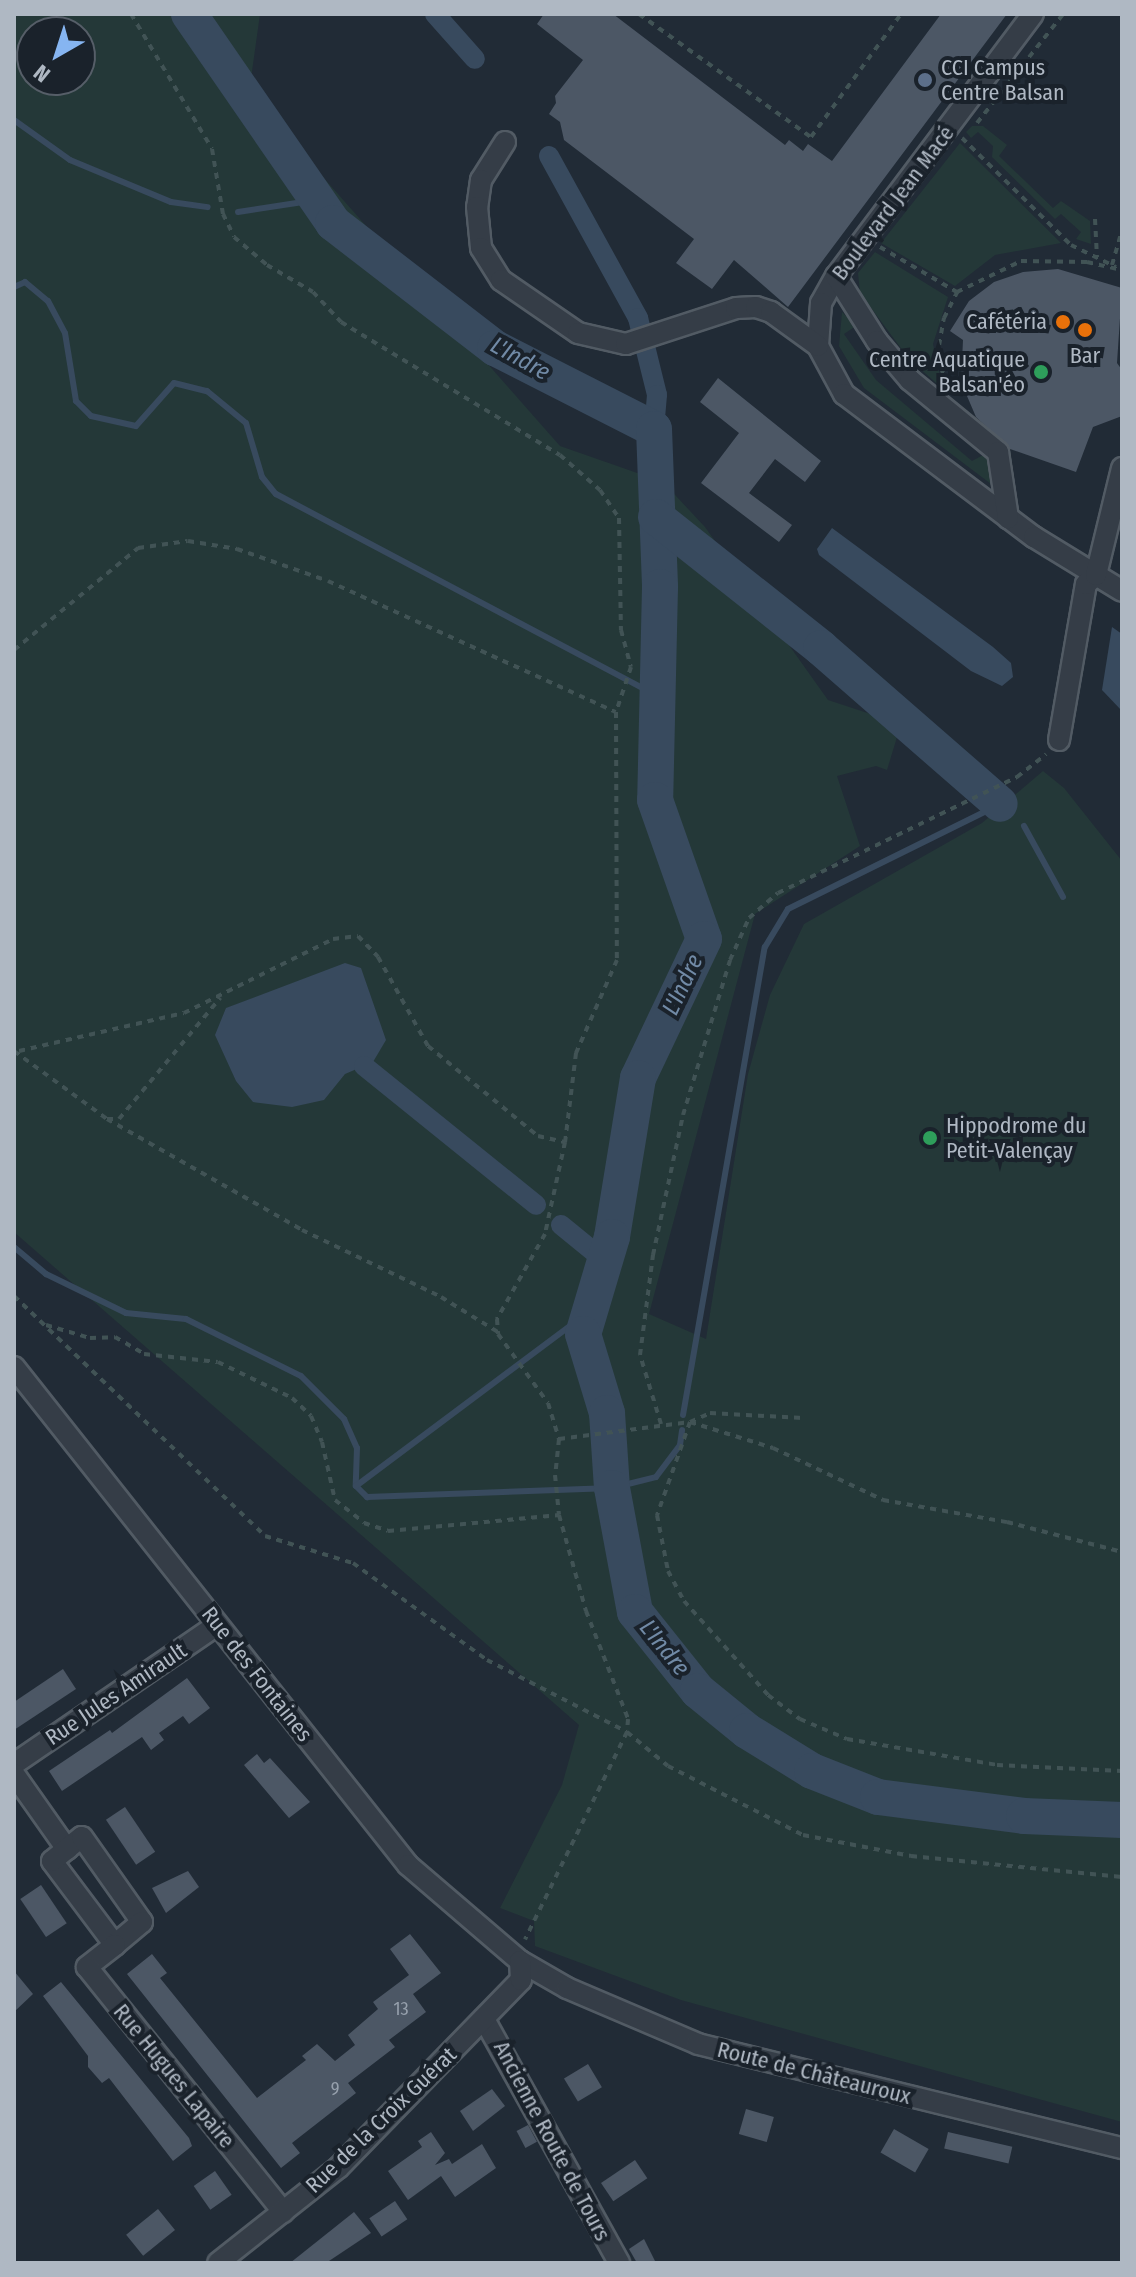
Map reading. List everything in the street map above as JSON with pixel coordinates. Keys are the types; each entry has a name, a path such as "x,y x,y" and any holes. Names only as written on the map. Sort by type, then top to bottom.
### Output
{"street":[{"name":"Boulevard Jean Macé","path":"818,346 821,303 836,276 952,138 1033,14"},
{"path":"505,142 481,180 477,207 488,267 578,333 626,344 736,308 756,307 771,312 818,346 844,394 1008,518 1109,583 1122,608"},
{"path":"836,276 877,341 910,380 998,452 1008,518"},
{"path":"1109,583 1122,468"},
{"path":"1059,740 1086,584 1109,583"},
{"name":"Rue des Fontaines","path":"14,1367 408,1865 520,1961"},
{"name":"Rue Jules Amirault","path":"14,1764 217,1625"},
{"path":"14,1774 67,1849 52,1861 115,1945"},
{"name":"Rue Hugues Lapaire","path":"67,1849 82,1837 142,1922 87,1967 283,2212"},
{"name":"Rue de la Croix Guérat","path":"218,2263 338,2168 521,1980 520,1961"},
{"name":"Route de Châteauroux","path":"520,1961 567,1988 698,2044 1122,2148"},
{"name":"Ancienne Route de Tours","path":"484,2019 619,2263"}],"path":[{"path":"131,14 212,149 223,214 234,237 267,265 313,292 341,322 537,440 600,490 619,518 621,630 631,667 616,712 617,960 576,1053 565,1142 545,1234 497,1319 498,1332 548,1403 559,1439 555,1475 559,1515 586,1611 628,1719 627,1732 528,1923 520,1961"},
{"path":"639,14 811,137 901,14"},
{"path":"1063,14 983,121 968,126 952,138 1071,245 1122,270"},
{"path":"1095,219 1097,257"},
{"path":"1112,265 1122,230"},
{"path":"882,248 957,292"},
{"path":"950,393 937,357 944,318 957,292 1021,261 1087,262 1122,270"},
{"path":"14,650 138,548 188,541 237,549 328,581 616,712"},
{"path":"661,1424 640,1355 653,1255 683,1115 730,960 749,918 778,893 1001,785 1036,764 1059,740"},
{"path":"17,1051 113,1033 221,997 333,939 358,936 378,957 428,1046 538,1136 565,1142"},
{"path":"107,1119 119,1119 137,1103 221,997"},
{"path":"17,1051 107,1119 302,1230 390,1271 498,1332"},
{"path":"14,1296 265,1536 353,1563 487,1660 627,1732 668,1766 803,1835 911,1856 1122,1877"},
{"path":"40,1322 90,1338 115,1337 144,1354 218,1362 292,1398 311,1416 322,1442 335,1500 364,1523 388,1531 559,1515"},
{"path":"559,1439 690,1422 710,1413 803,1418"},
{"path":"690,1422 773,1448 883,1500 1007,1522 1122,1552"},
{"path":"690,1422 657,1515 668,1571 684,1601 768,1695 800,1719 847,1739 997,1765 1122,1771"}],"green space":[{"path":"14,14 260,14 249,93 560,446 663,482 705,527 828,700 901,724 887,770 876,766 837,776 860,846 755,914 649,1314 706,1339 748,1074 770,995 804,924 982,823 1043,771 1064,788 1122,861 1122,2122 681,2000 535,1946 534,1921 500,1908 562,1785 579,1725 14,1232"},
{"path":"972,126 983,126 1007,145 999,156 1053,208 1061,201 1090,221 1091,244 1076,239 1081,232 1061,214 1055,219 992,157 993,146 978,132 971,138 966,132"},
{"path":"960,143 1061,243 995,255 955,286 881,243"},
{"path":"875,252 948,297 933,344 943,389 909,359 860,293 858,273"},
{"path":"842,312 856,326 844,334 876,380 972,461 985,454 993,460 995,487 864,388 839,346"}],"water":[{"path":"832,528 993,647 1011,663 1013,677 1002,686 971,671 819,555 817,549"},
{"path":"1112,627 1122,634 1122,711 1102,690"},
{"path":"345,963 361,968 386,1040 373,1062 345,1074 324,1100 292,1107 253,1102 236,1081 215,1035 226,1008"}],"building":[{"path":"544,14 613,14 785,145 789,140 803,151 808,144 832,161 941,14 1007,14 788,307 734,260 712,289 676,263 694,239 564,140 560,122 549,114 556,103 555,96 583,60 537,24"},
{"name":"Centre Aquatique Balsan'éo","path":"1058,269 1122,288 1117,363 1122,370 1122,416 1093,427 1076,472 1010,449 976,417 961,382 963,340 950,331 969,301 994,282 1023,272"},
{"path":"718,378 821,461 805,482 775,459 749,493 792,525 779,542 701,483 739,433 700,402"},
{"path":"63,1669 76,1689 14,1730 14,1702"},
{"path":"187,1678 210,1708 189,1724 183,1716 159,1733 164,1740 151,1750 142,1737 62,1791 49,1771 110,1730 112,1733"},
{"path":"257,1754 264,1763 270,1758 310,1802 289,1818 244,1765"},
{"path":"125,1807 155,1852 136,1865 106,1820"},
{"path":"188,1871 199,1887 166,1913 152,1888"},
{"path":"41,1885 67,1923 46,1937 20,1899"},
{"path":"410,1934 441,1973 413,1994 426,2012 389,2040 395,2047 348,2083 356,2093 292,2143 300,2153 281,2168 127,1974 152,1954 167,1973 160,1978 257,2098 306,2060 302,2056 317,2044 335,2061 355,2045 348,2035 378,2009 373,2002 409,1975 390,1949"},
{"path":"14,1971 33,1994 14,2012"},
{"path":"61,1982 189,2138 192,2146 173,2161 109,2078 102,2083 88,2067 88,2056 43,1996"},
{"path":"588,2064 602,2087 578,2102 564,2078"},
{"path":"492,2089 505,2106 473,2131 460,2111"},
{"path":"746,2109 774,2117 767,2142 739,2134"},
{"path":"528,2125 537,2142 525,2148 517,2131"},
{"path":"894,2129 929,2149 915,2172 881,2152"},
{"path":"431,2132 445,2153 435,2165 449,2159 452,2164 482,2144 496,2168 455,2197 441,2176 408,2200 388,2171 422,2147 418,2141"},
{"path":"948,2132 1012,2147 1008,2163 944,2149"},
{"path":"635,2160 647,2178 613,2201 601,2183"},
{"path":"215,2171 232,2195 210,2210 194,2186"},
{"path":"395,2201 407,2219 382,2237 369,2218"},
{"path":"158,2209 175,2230 143,2256 126,2235"},
{"path":"354,2212 371,2233 326,2263 290,2263"},
{"path":"644,2239 656,2263 637,2263 629,2249"}],"waterway":[{"name":"L'Indre","path":"189,14 333,223 495,348 654,429 660,587 655,800 704,939 638,1078 612,1237 583,1334 607,1413 612,1488 635,1612 698,1691 747,1731 812,1771 878,1797 1024,1816 1122,1820"},
{"path":"435,14 475,59"},
{"path":"14,120 70,160 171,202 208,207"},
{"path":"549,156 638,318 657,395 654,429"},
{"path":"238,212 316,200"},
{"path":"14,287 25,282 48,301 65,333 76,401 91,416 136,426 174,383 207,391 246,423 262,477 276,494 657,696"},
{"path":"656,517 821,648 1000,804"},
{"path":"683,1415 765,947 788,909 1000,804"},
{"path":"1024,826 1063,897"},
{"path":"364,1066 536,1205"},
{"path":"561,1225 605,1261"},
{"path":"14,1247 46,1274 126,1313 186,1319 301,1376 344,1419 357,1448 356,1486 367,1497 612,1488 656,1477 680,1445 682,1430"},
{"path":"356,1486 590,1311"}],"place":[{"name":"CCI Campus Centre Balsan","path":"925,80"},
{"name":"Cafétéria","path":"1063,322"},
{"name":"Bar","path":"1085,330"},
{"name":"Centre Aquatique Balsan'éo","path":"1041,372"},
{"name":"Hippodrome du Petit-Valençay","path":"930,1138"}]}
